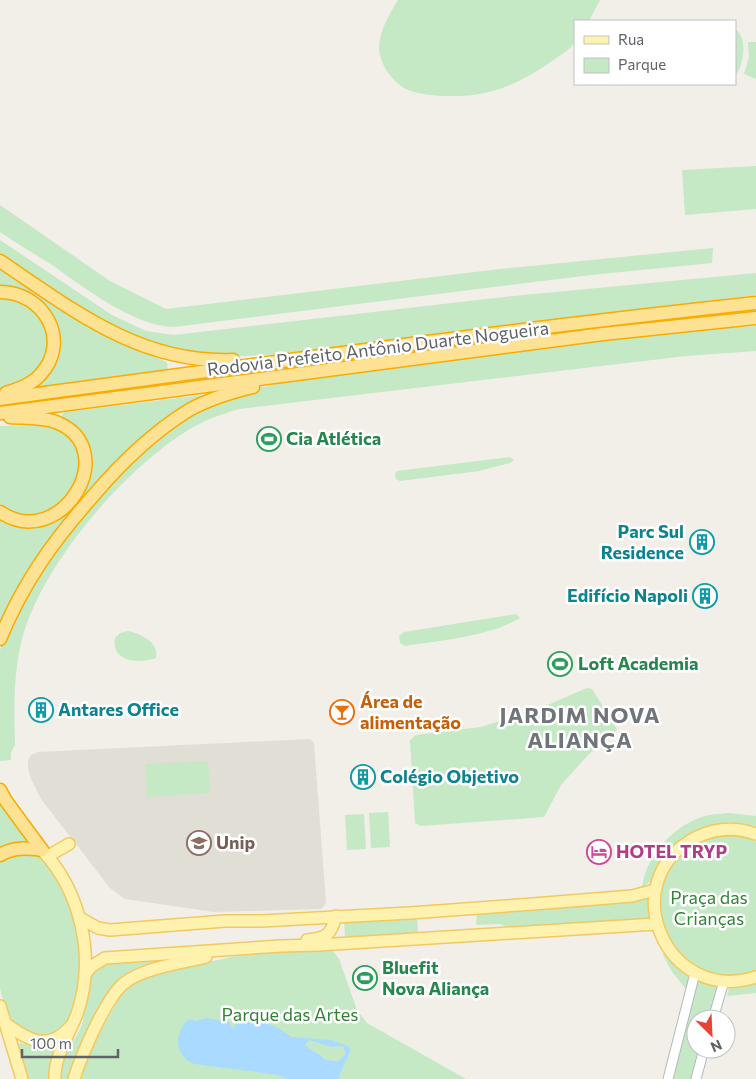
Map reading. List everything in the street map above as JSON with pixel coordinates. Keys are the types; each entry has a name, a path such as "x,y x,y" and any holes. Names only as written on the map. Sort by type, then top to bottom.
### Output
{"highway":[{"path":"0,261 94,323 136,344 176,356 216,361 313,357"},
{"path":"0,292 20,295 40,308 50,323 54,344 47,365 37,378 22,387 0,395"},
{"path":"704,308 756,299"},
{"name":"Rodovia Prefeito Antônio Duarte Nogueira","path":"0,399 313,357 756,303"},
{"name":"Rodovia Prefeito Antônio Duarte Nogueira","path":"0,413 612,333 756,318"},
{"path":"703,323 756,323"},
{"path":"0,639 8,619 34,571 48,550 103,484 155,434 203,403 240,390 320,371"},
{"path":"0,417 48,420 63,426 72,433 82,446 86,469 81,487 74,498 54,515 42,520 24,521 11,518 0,512"},
{"path":"0,790 6,801 45,853"},
{"path":"0,855 17,849 30,848 45,853"}],"main road":[{"path":"756,834 745,830 725,829 705,833 688,842 676,851 660,876 654,907 656,924 662,939 670,953 682,964 696,973 714,980 740,981 756,977"},
{"path":"55,1079 58,1059 77,1014 85,974 85,953 80,918 62,877 45,853 69,844"},
{"path":"80,918 98,928 110,930 225,921 410,913 561,902 632,896 656,890"},
{"path":"280,946 330,934 333,930 336,916"},
{"path":"302,940 308,936 311,929 307,918"},
{"path":"85,974 92,966 105,958 656,924"},
{"path":"74,1079 91,1035 112,996 123,984 148,971 235,950"},
{"path":"0,1006 22,1079"},
{"path":"6,1024 32,1041 41,1041 64,1034 73,1023"}],"street":[{"path":"668,1079 696,973"},
{"path":"716,1009 724,981"},
{"path":"696,1079 701,1059"}],"shaded area":[{"name":"Unip","path":"310,739 314,743 326,902 321,909 214,912 125,899 110,888 41,799 28,768 28,760 31,755 38,752"}],"green space":[{"path":"398,0 600,0 590,20 574,20 574,43 564,53 517,82 496,90 473,95 421,94 406,89 395,81 381,59 379,46 386,22"},
{"path":"736,30 742,38 743,44 741,65 736,74"},
{"path":"748,42 756,42 756,79 744,74 749,57"},
{"path":"756,166 756,209 685,215 682,170"},
{"path":"0,205 110,281 166,309 500,269 713,248 712,263 591,275 174,327 158,325 126,313 0,232"},
{"path":"0,240 112,315 146,331 174,335 504,297 756,273 756,295 278,354 226,357 137,342 0,258"},
{"path":"0,269 93,328 120,343 167,362 168,371 28,390 53,361 47,312 0,288"},
{"path":"0,298 16,300 36,312 47,327 49,345 42,365 29,378 0,389"},
{"path":"756,307 756,313 0,407 0,403 232,371"},
{"path":"756,326 756,351 686,356 239,409 197,425 171,441 119,487 71,544 51,574 35,603 20,646 16,674 15,745 11,752 11,760 0,761 0,650 10,625 37,571 111,478 191,413 245,391 292,381 616,338"},
{"path":"219,393 161,427 25,577 9,604 0,626 0,519 20,526 37,525 88,474 62,419 62,414"},
{"path":"34,425 53,427 65,434 77,452 80,466 75,484 56,508 40,516 25,516 11,511 0,503 0,426"},
{"path":"510,457 514,460 510,463 479,471 400,481 396,479 395,474 397,471"},
{"path":"516,614 520,618 494,630 479,634 405,646 400,643 399,636 404,632"},
{"path":"128,631 138,634 152,643 155,647 156,658 135,661 117,652 115,638 120,633"},
{"path":"587,688 592,689 617,729 615,733 588,755 561,785 544,817 421,826 415,823 410,740 416,735 481,727 543,707"},
{"path":"208,761 210,793 147,797 145,764"},
{"path":"0,798 33,845 0,850"},
{"path":"388,812 390,847 371,848 369,813"},
{"path":"729,813 756,816 756,826 728,822 705,827 685,837 667,853 652,880 642,888 644,876 655,854 671,835 702,817"},
{"path":"364,814 366,849 347,850 345,815"},
{"name":"Praça das Crianças","path":"738,834 756,838 756,971 731,975 707,971 688,960 672,944 663,924 660,902 665,880 679,858 688,850 702,840 712,836"},
{"path":"9,854 37,854 45,859 68,898 75,922 79,946 79,977 70,1017 63,1027 55,1032 41,1036 35,1036 14,1024 3,1001 0,988 0,859"},
{"path":"649,899 649,918 510,928 500,924 476,925 477,913"},
{"path":"417,917 418,933 345,937 344,920"},
{"name":"Parque das Artes","path":"329,950 334,952 339,959 357,1010 367,1023 466,1079 78,1079 84,1061 120,997 134,982 146,976 249,953"},
{"path":"662,953 687,974 690,981 686,989 672,972"},
{"path":"183,956 136,970 122,978 115,985 90,1025 72,1069 70,1079 60,1079 62,1062 81,1028 87,985 96,969 111,961"},
{"path":"696,979 722,988 716,1009 688,1009"},
{"path":"756,982 756,993 727,996 729,988"},
{"path":"686,1016 686,1059 702,1059 697,1079 669,1079"},
{"path":"20,1043 40,1047 56,1045 50,1063 49,1079 28,1079 18,1045"}],"water":[{"path":"206,1018 230,1022 231,1027 234,1028 236,1022 266,1023 292,1037 330,1040 346,1045 351,1049 338,1079 287,1079 278,1075 195,1064 188,1061 181,1053 178,1038 182,1028 189,1019 196,1021","holes":["309,1040 332,1047 343,1046 346,1054 336,1062 325,1060 305,1045"]}],"place":[{"name":"Cia Atlética","path":"269,439"},
{"name":"Parc Sul Residence","path":"702,542"},
{"name":"Edifício Napoli","path":"705,596"},
{"name":"Loft Academia","path":"560,664"},
{"name":"Antares Office","path":"41,710"},
{"name":"Área de alimentação","path":"342,712"},
{"name":"Colégio Objetivo","path":"363,777"},
{"name":"Unip","path":"199,843"},
{"name":"HOTEL TRYP","path":"599,852"},
{"name":"Bluefit Nova Aliança","path":"365,978"}],"district":[{"name":"JARDIM NOVA ALIANÇA","path":"580,728"}]}
